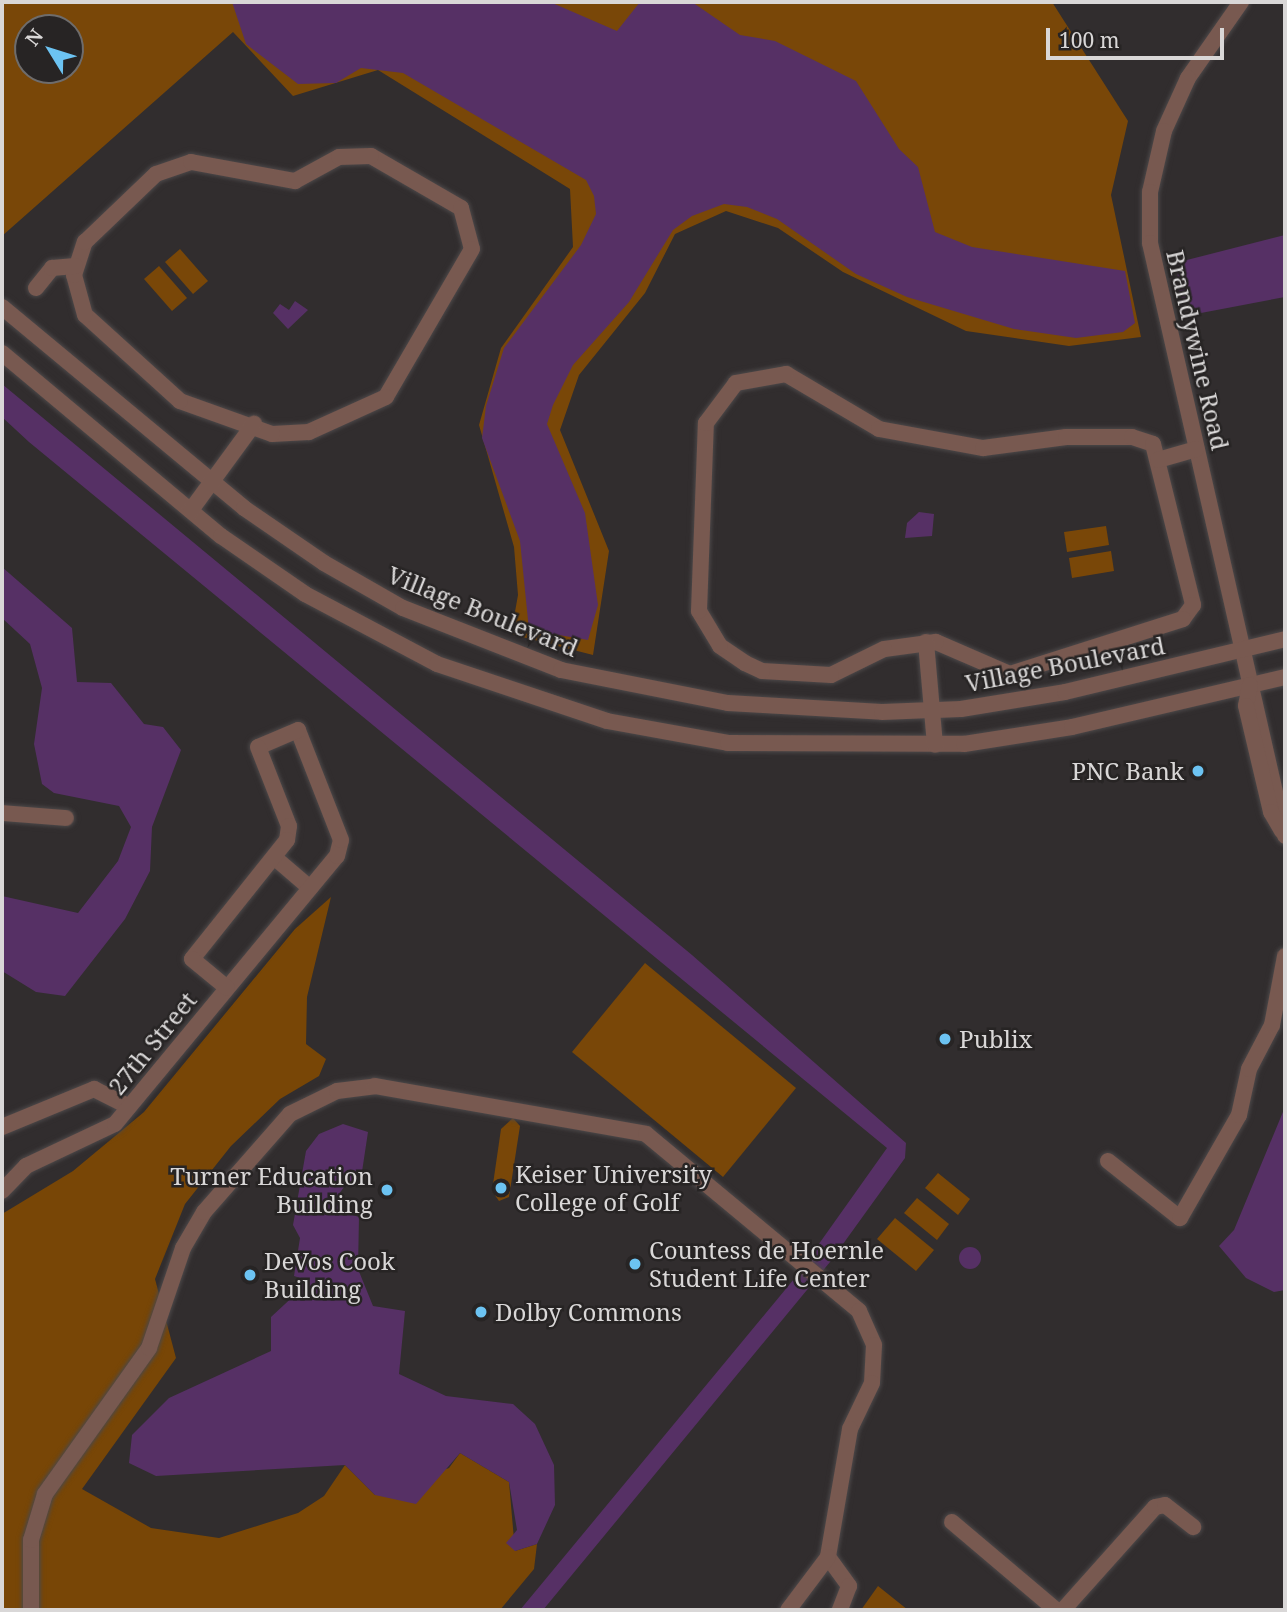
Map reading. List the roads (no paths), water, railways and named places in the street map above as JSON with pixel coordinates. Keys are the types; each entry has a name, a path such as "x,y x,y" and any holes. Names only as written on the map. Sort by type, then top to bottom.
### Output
{"street":[{"name":"Brandywine Road","path":"1241,2 1175,102 1150,192 1155,274 1244,649 1250,685 1246,706 1271,812 1285,836"},
{"path":"371,156 461,208 472,248 387,397 309,432 272,434 254,424 180,401 90,323 77,300 75,266 85,242 148,180 191,162 286,181 339,157 371,156"},
{"path":"36,288 52,268 75,266"},
{"name":"Village Boulevard","path":"2,307 214,482 313,556 403,608 561,670 648,692 769,708 934,709 1065,692 1285,639"},
{"path":"2,354 191,510 305,594 387,640 539,701 666,734 728,743 935,745 1072,727 1285,677"},
{"path":"786,374 879,429 983,448 1035,439 1132,437 1153,444 1193,606 1183,619 1010,674 926,642 884,649 831,675 776,671 728,653 705,629 699,600 706,423 729,389 751,376 786,374"},
{"path":"191,510 254,424"},
{"path":"1158,460 1196,449"},
{"path":"926,642 934,709 935,745"},
{"name":"27th Street","path":"2,1191 26,1166 107,1130 337,856 341,840 298,730 258,747 289,826 275,858"},
{"path":"2,813 66,818"},
{"path":"227,988 192,959 275,858 310,888"},
{"path":"1108,1161 1180,1219 1239,1115 1249,1069 1272,1025 1285,956"},
{"path":"32,1610 31,1540 58,1469 149,1349 183,1248 204,1212 275,1126 308,1103 375,1086 628,1128 662,1144 859,1311 875,1354 872,1383 846,1445 828,1557 788,1610"},
{"path":"2,1127 94,1089 129,1107"},
{"path":"1063,1610 1155,1507 1165,1505 1193,1527"},
{"path":"953,1522 1056,1610"},
{"path":"828,1557 849,1586 840,1610"}],"place":[{"name":"PNC Bank","path":"1198,771"},
{"name":"Publix","path":"945,1039"},
{"name":"Keiser University College of Golf","path":"501,1188"},
{"name":"Turner Education Building","path":"387,1190"},
{"name":"Countess de Hoernle Student Life Center","path":"635,1264"},
{"name":"DeVos Cook Building","path":"250,1275"},
{"name":"Dolby Commons","path":"481,1312"}]}
